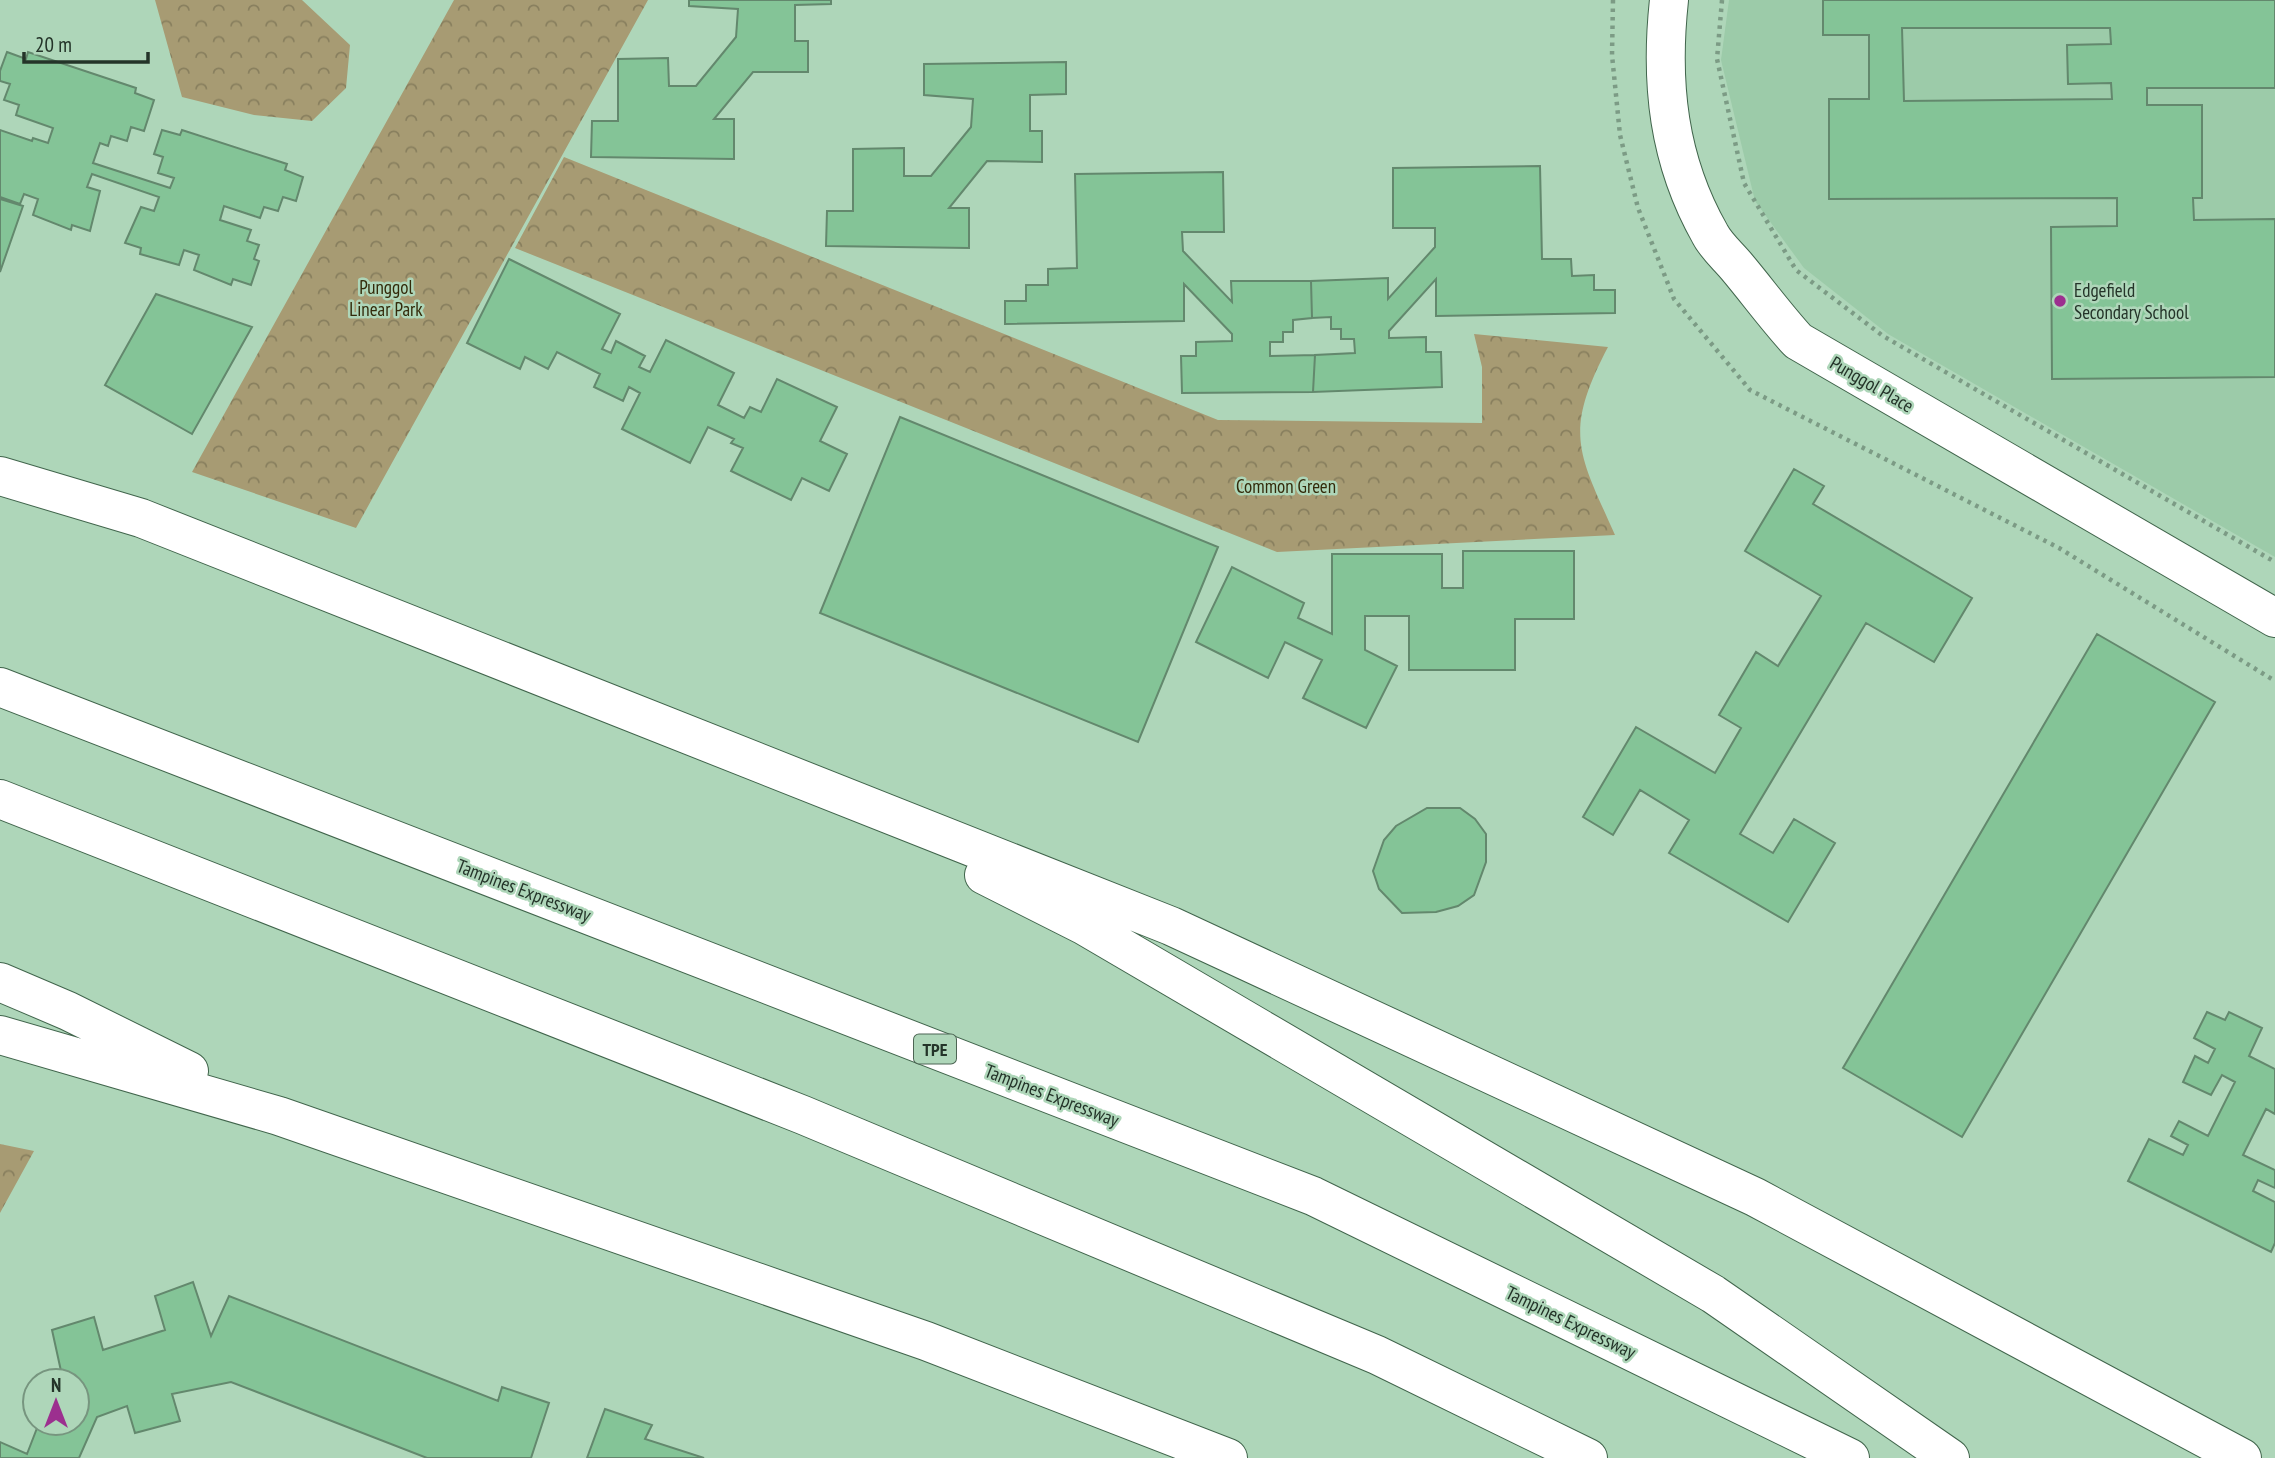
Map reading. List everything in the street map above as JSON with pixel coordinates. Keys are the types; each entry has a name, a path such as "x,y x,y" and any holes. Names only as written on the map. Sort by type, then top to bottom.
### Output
{"main road":[{"name":"Punggol Place","path":"1669,0 1663,55 1668,108 1678,159 1692,199 1711,237 1762,302 1798,341 2275,618"},
{"path":"0,476 141,518 1171,926 1755,1197 2242,1458"},
{"name":"Tampines Expressway","path":"0,687 1313,1196 1850,1458"},
{"path":"767,765 1085,926 1713,1294 1950,1458"},
{"path":"0,799 803,1115 1377,1355 1588,1458"},
{"path":"0,982 68,1011 278,1116"},
{"path":"0,1035 278,1116 926,1341 1228,1458"}],"path":[{"path":"1722,0 1717,59 1744,183 1796,270 1883,337 2275,562"}],"shaded area":[{"name":"Edgefield Secondary School","path":"1729,0 2275,0 2275,557 1888,334 1804,268 1755,201 1721,60"}],"green space":[{"path":"155,0 302,0 350,45 346,88 312,121 254,115 182,97"},
{"name":"Punggol Linear Park","path":"454,0 648,0 356,528 192,472"},
{"name":"Common Green","path":"564,157 1218,420 1482,423 1482,367 1474,334 1608,347 1585,401 1581,442 1592,483 1615,535 1277,552 515,248"},
{"path":"0,1144 34,1151 0,1213"}],"building":[{"path":"689,0 831,0 831,4 795,5 795,41 808,41 808,72 753,72 714,119 734,119 734,159 591,157 592,121 618,121 618,59 668,58 669,86 696,86 736,37 738,9 689,6"},
{"path":"1823,0 2275,0 2275,88 2147,88 2147,105 2202,105 2202,198 2193,198 2194,220 2275,219 2275,377 2052,379 2051,227 2117,226 2117,198 1829,199 1829,99 1869,99 1869,35 1823,35","holes":["1902,28 2110,28 2111,44 2067,45 2068,84 2111,83 2112,99 1904,101"]},
{"path":"7,52 26,59 28,52 136,88 135,93 154,100 144,131 131,127 127,141 111,136 108,146 100,143 93,163 170,188 174,178 158,173 163,157 154,154 162,130 180,135 182,130 287,164 285,170 303,177 296,201 283,197 278,211 264,207 260,218 224,206 220,220 251,230 247,241 259,245 254,259 259,261 251,285 233,279 231,285 194,270 199,255 184,250 179,265 140,254 141,248 125,243 141,207 154,211 159,197 92,174 87,187 100,191 90,231 72,225 71,230 33,215 38,199 24,194 20,204 0,197 0,130 32,141 33,138 48,143 53,128 16,115 19,105 4,100 10,84 0,81 0,71"},
{"path":"1066,62 1066,94 1030,95 1030,131 1042,131 1042,162 987,161 949,208 969,208 969,248 826,246 827,211 853,211 853,149 904,148 904,176 931,176 971,127 973,99 924,95 924,64"},
{"path":"1540,166 1542,259 1571,259 1572,276 1594,275 1594,290 1615,290 1615,313 1436,316 1436,279 1389,331 1389,338 1426,337 1426,352 1441,352 1442,387 1313,392 1315,355 1355,353 1354,339 1341,339 1341,329 1331,329 1331,317 1312,318 1311,281 1388,278 1388,299 1435,247 1435,228 1393,228 1393,168"},
{"path":"1223,172 1224,232 1182,232 1183,251 1232,302 1231,281 1311,281 1312,318 1293,320 1293,332 1283,332 1283,342 1270,342 1270,356 1315,355 1313,392 1182,393 1181,356 1196,356 1196,342 1232,341 1232,334 1184,284 1184,321 1005,324 1005,301 1026,301 1026,285 1048,285 1048,269 1077,268 1075,174"},
{"path":"0,199 23,206 0,272"},
{"path":"509,259 620,314 602,349 611,353 616,341 645,356 639,367 650,372 666,340 734,373 718,405 744,418 750,407 761,412 777,379 837,407 820,441 847,454 829,491 802,478 791,500 731,471 743,448 731,443 734,439 708,427 690,463 622,429 640,393 629,387 623,401 594,387 600,374 557,352 548,369 525,357 520,369 467,343"},
{"path":"156,294 252,327 192,434 105,385"},
{"path":"900,417 1218,547 1138,742 820,613"},
{"path":"1794,469 1824,486 1813,504 1972,598 1934,662 1866,623 1740,834 1773,853 1794,819 1835,843 1788,922 1669,853 1689,820 1640,790 1613,835 1583,817 1636,727 1715,773 1741,728 1719,715 1756,652 1778,666 1821,596 1745,551"},
{"path":"1463,551 1574,551 1574,619 1515,619 1515,670 1409,670 1409,616 1365,616 1365,650 1397,666 1366,728 1303,698 1322,660 1285,642 1268,678 1196,642 1232,567 1304,603 1298,618 1332,634 1332,554 1442,554 1442,588 1463,588"},
{"path":"2097,634 2215,702 1962,1137 1843,1068"},
{"path":"1427,808 1460,808 1475,819 1486,834 1486,862 1474,895 1458,906 1436,912 1402,913 1379,889 1373,871 1384,840 1396,826"},
{"path":"2207,1012 2225,1020 2229,1012 2262,1028 2249,1056 2275,1069 2275,1114 2266,1109 2243,1155 2275,1170 2275,1188 2258,1180 2253,1191 2275,1202 2275,1243 2271,1252 2128,1181 2149,1139 2183,1155 2188,1145 2171,1136 2179,1121 2208,1136 2235,1082 2222,1075 2211,1095 2183,1082 2195,1056 2208,1063 2215,1049 2194,1038"},
{"path":"193,1282 211,1336 229,1296 498,1401 502,1387 549,1403 531,1458 427,1458 231,1382 172,1394 180,1421 135,1433 127,1406 97,1417 91,1431 91,1367 60,1367 52,1330 94,1317 103,1350 165,1330 155,1296"},
{"path":"605,1409 652,1425 645,1439 704,1458 587,1458"},
{"path":"34,1437 88,1437 79,1458 0,1458 0,1442 27,1454"}],"place":[{"name":"Edgefield Secondary School","path":"2060,301"}]}
